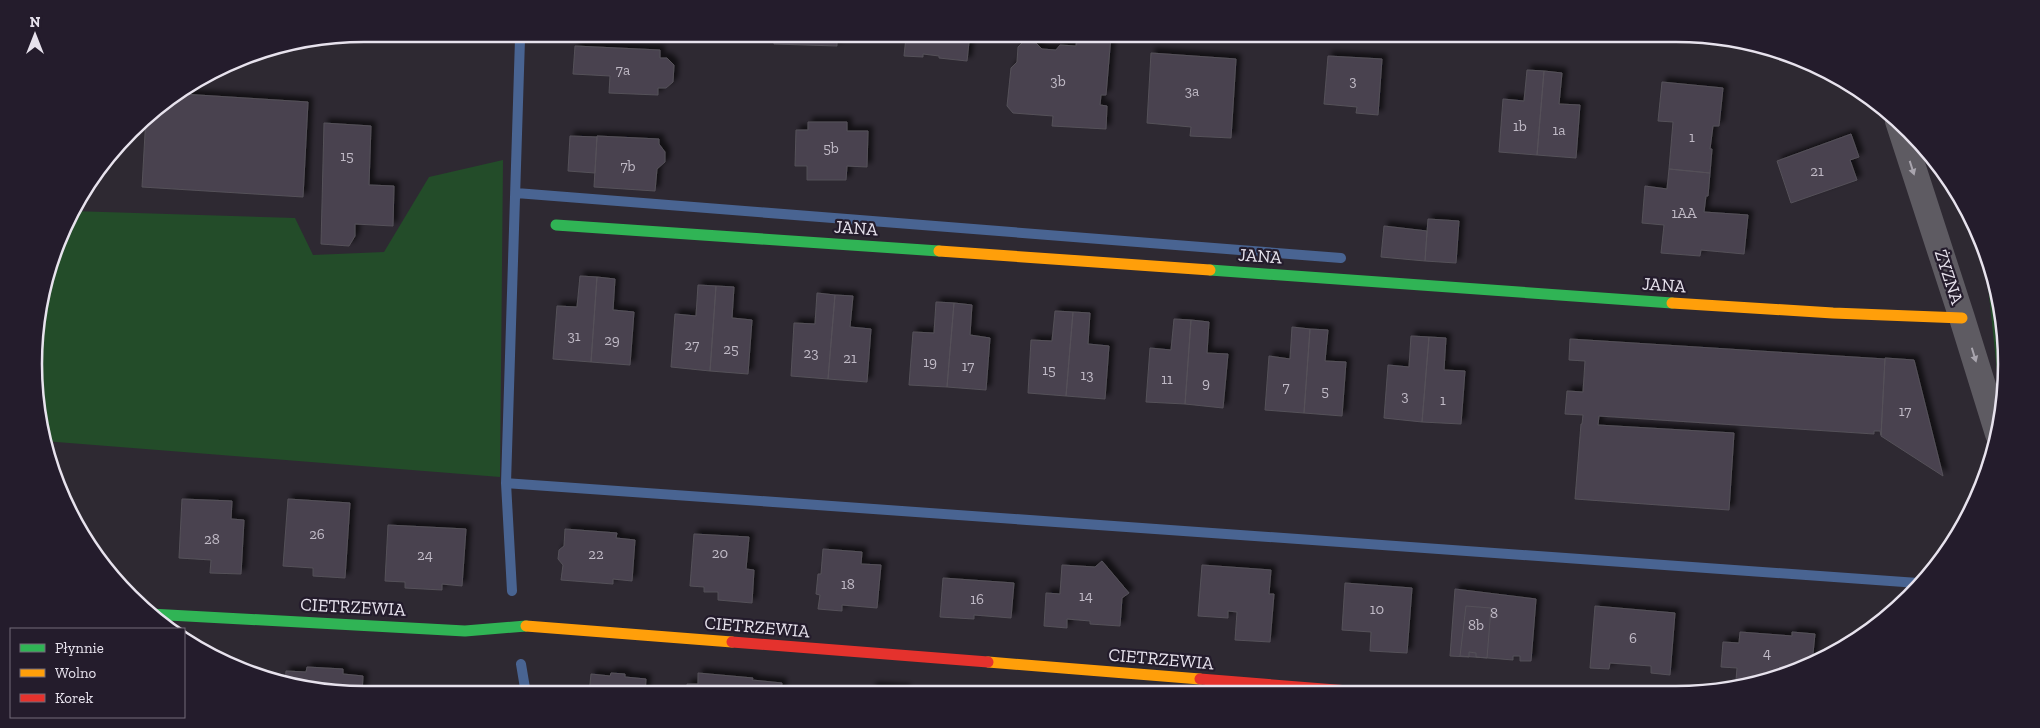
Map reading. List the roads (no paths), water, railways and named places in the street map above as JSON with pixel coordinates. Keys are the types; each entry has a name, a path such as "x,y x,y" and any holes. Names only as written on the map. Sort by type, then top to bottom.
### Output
{"street":[{"name":"ŻYZNA","path":"1903,137 1993,417"},
{"name":"JANA","path":"556,225 1736,307 1880,316 1962,318"},
{"name":"CIETRZEWIA","path":"163,615 465,631 528,626 1285,686"}],"waterway":[{"path":"512,591 506,483 520,42"},
{"path":"516,193 1341,258"},
{"path":"506,483 1911,583"},
{"path":"521,664 525,686"}]}
